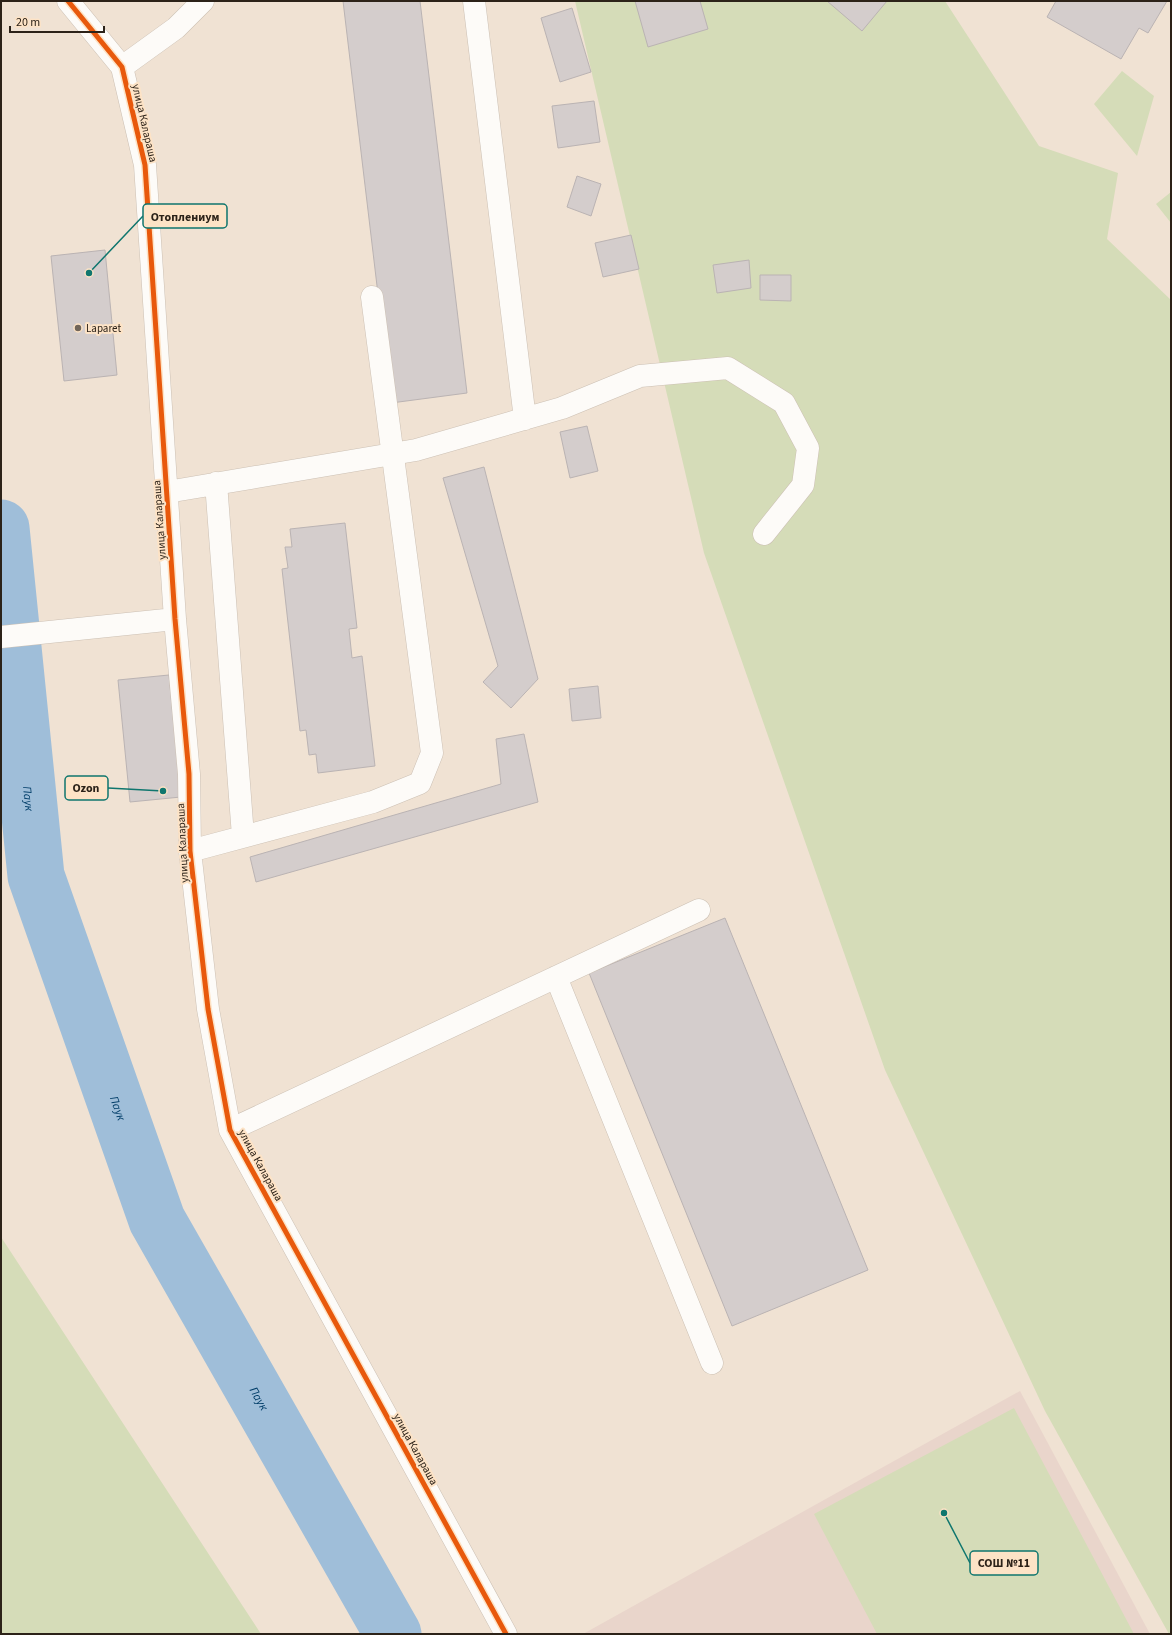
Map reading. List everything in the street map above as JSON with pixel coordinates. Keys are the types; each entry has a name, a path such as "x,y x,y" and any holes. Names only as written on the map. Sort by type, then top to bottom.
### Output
{"street":[{"name":"улица Калараша","path":"68,1 122,67 145,165 176,619 189,774 190,851 208,1009 230,1130 506,1634"},
{"path":"122,67 176,28 203,1"},
{"path":"474,1 525,419"},
{"path":"190,851 373,802 420,783 432,753 372,297"},
{"path":"167,492 416,450 562,408 640,376 728,368 784,403 808,448 803,485 764,534"},
{"path":"216,483 243,836"},
{"path":"1,637 176,619"},
{"path":"230,1130 699,910"},
{"path":"556,977 712,1363"}],"shaded area":[{"path":"1020,1391 1150,1634 583,1634"}],"green space":[{"path":"575,1 945,1 1039,146 1118,173 1107,239 1171,300 1171,1634 1169,1634 1045,1411 885,1070 704,553"},
{"path":"1122,71 1154,96 1137,156 1094,104"},
{"path":"1171,192 1171,223 1156,204"},
{"path":"1,1237 261,1634 1,1634"},
{"path":"1014,1408 1134,1634 877,1634 814,1514"}],"building":[{"path":"343,1 420,1 467,393 391,403"},
{"path":"635,1 700,1 708,29 648,47"},
{"path":"827,1 887,1 862,31"},
{"path":"1056,1 1167,1 1148,33 1139,28 1121,59 1047,17"},
{"path":"572,8 591,72 560,82 541,18"},
{"path":"594,101 600,142 558,148 552,106"},
{"path":"577,176 601,184 591,216 567,207"},
{"path":"631,235 639,269 603,277 595,243"},
{"path":"105,250 117,375 64,381 51,256"},
{"path":"749,260 751,288 717,293 713,265"},
{"path":"760,275 791,275 791,301 760,300"},
{"path":"587,426 598,471 570,478 560,432"},
{"path":"484,467 538,679 511,708 483,682 498,666 443,478"},
{"path":"345,523 357,628 349,629 352,658 362,656 375,766 318,773 316,754 309,755 306,730 300,731 282,569 288,568 285,547 292,547 290,529"},
{"path":"169,675 181,797 130,802 118,680"},
{"path":"598,686 601,718 572,721 569,689"},
{"path":"524,734 538,802 256,882 250,857 501,784 496,739"},
{"path":"725,918 868,1270 732,1326 589,973"}],"waterway":[{"name":"Паук","path":"1,528 36,876 157,1220 393,1634"}],"cycle path":[{"path":"68,1 122,67 145,165 175,619 189,774 190,851 208,1009 230,1130 506,1634"}],"place":[{"name":"Отоплениум","path":"89,273"},
{"name":"Laparet","path":"78,328"},
{"name":"Ozon","path":"163,791"},
{"name":"СОШ №11","path":"944,1513"}]}
